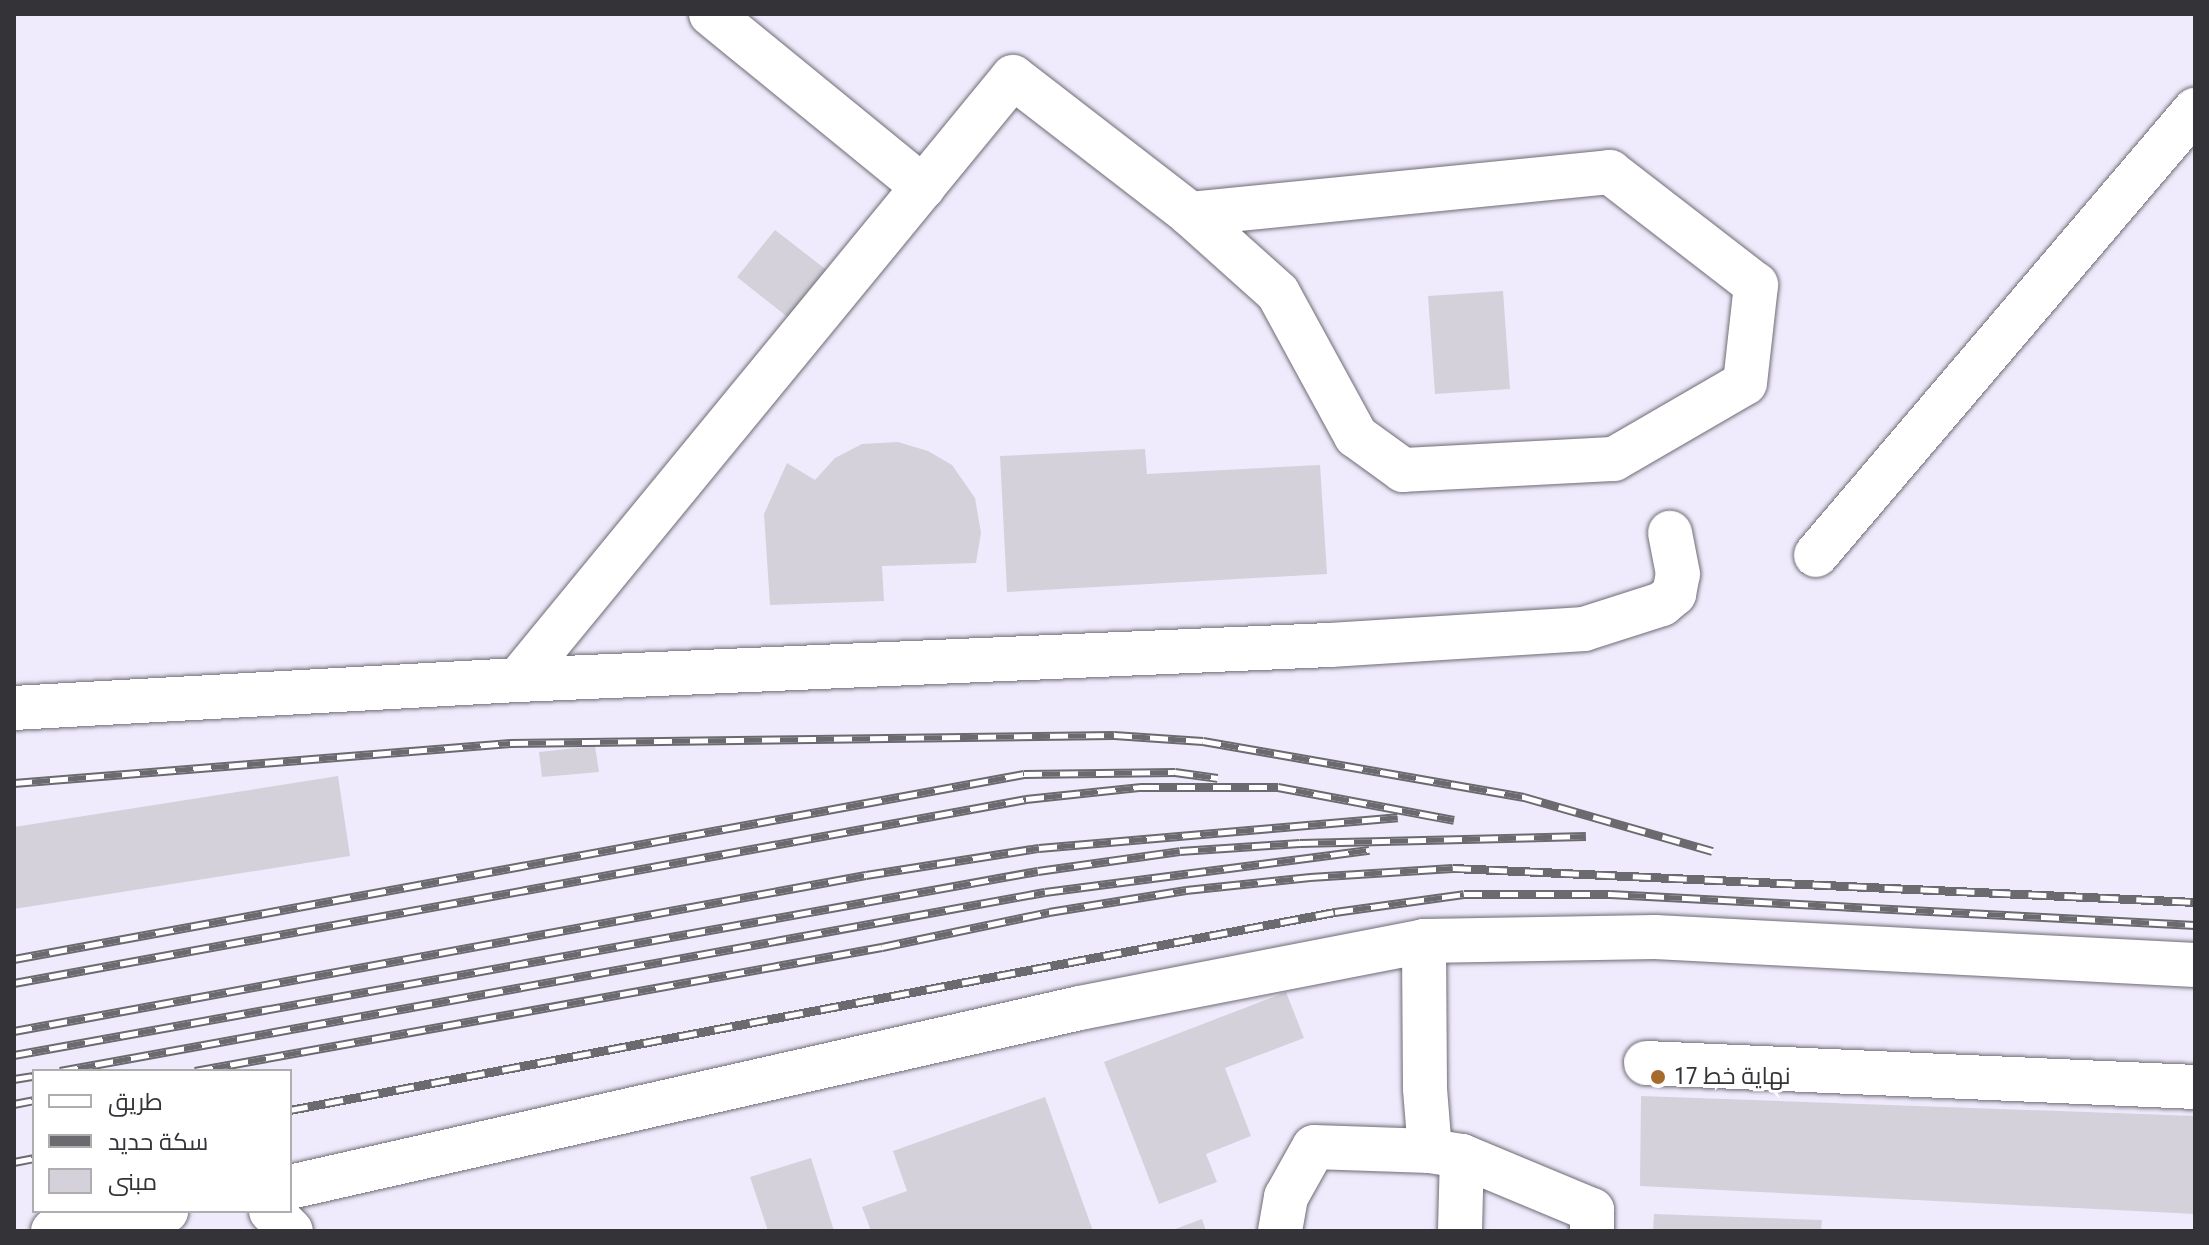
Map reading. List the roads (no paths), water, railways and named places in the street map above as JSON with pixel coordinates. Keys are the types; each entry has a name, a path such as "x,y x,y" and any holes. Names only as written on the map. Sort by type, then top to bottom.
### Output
{"street":[{"path":"711,14 923,187"},
{"path":"518,680 1013,77 1190,214 1278,293 1356,436 1403,470 1614,459 1745,383 1756,285 1610,172 1190,214"},
{"path":"1816,555 2195,110"},
{"path":"14,708 518,680 1314,646 1584,629 1662,604 1674,594 1678,574 1670,533"},
{"path":"292,1187 1080,1008 1424,941 1655,937 2195,965"},
{"path":"1424,941 1425,1089 1446,1153 1460,1230"},
{"path":"1646,1063 2195,1087"},
{"path":"1280,1231 1286,1197 1314,1147 1446,1153 1592,1210 1592,1231"},
{"path":"53,1231 155,1213"},
{"path":"273,1213 291,1231"}],"railway":[{"path":"14,783 510,743 1114,735 1203,741 1524,797 1712,851"},
{"path":"14,959 1024,774 1175,772 1218,778"},
{"path":"14,983 1026,799 1141,787 1278,787 1454,820"},
{"path":"14,1031 866,875 1039,848 1398,817"},
{"path":"14,1055 1038,871 1180,851 1300,843 1586,836"},
{"path":"71,1069 1045,892 1369,850"},
{"path":"206,1069 882,947 1049,912 1186,890 1310,877 1453,868 2195,902"},
{"path":"292,1110 1335,912 1464,894 1610,894 2195,925"},
{"path":"14,1079 32,1076"},
{"path":"14,1104 32,1100"},
{"path":"14,1162 32,1158"}],"place":[{"name":"17 نهاية خط","path":"1658,1077"}]}
